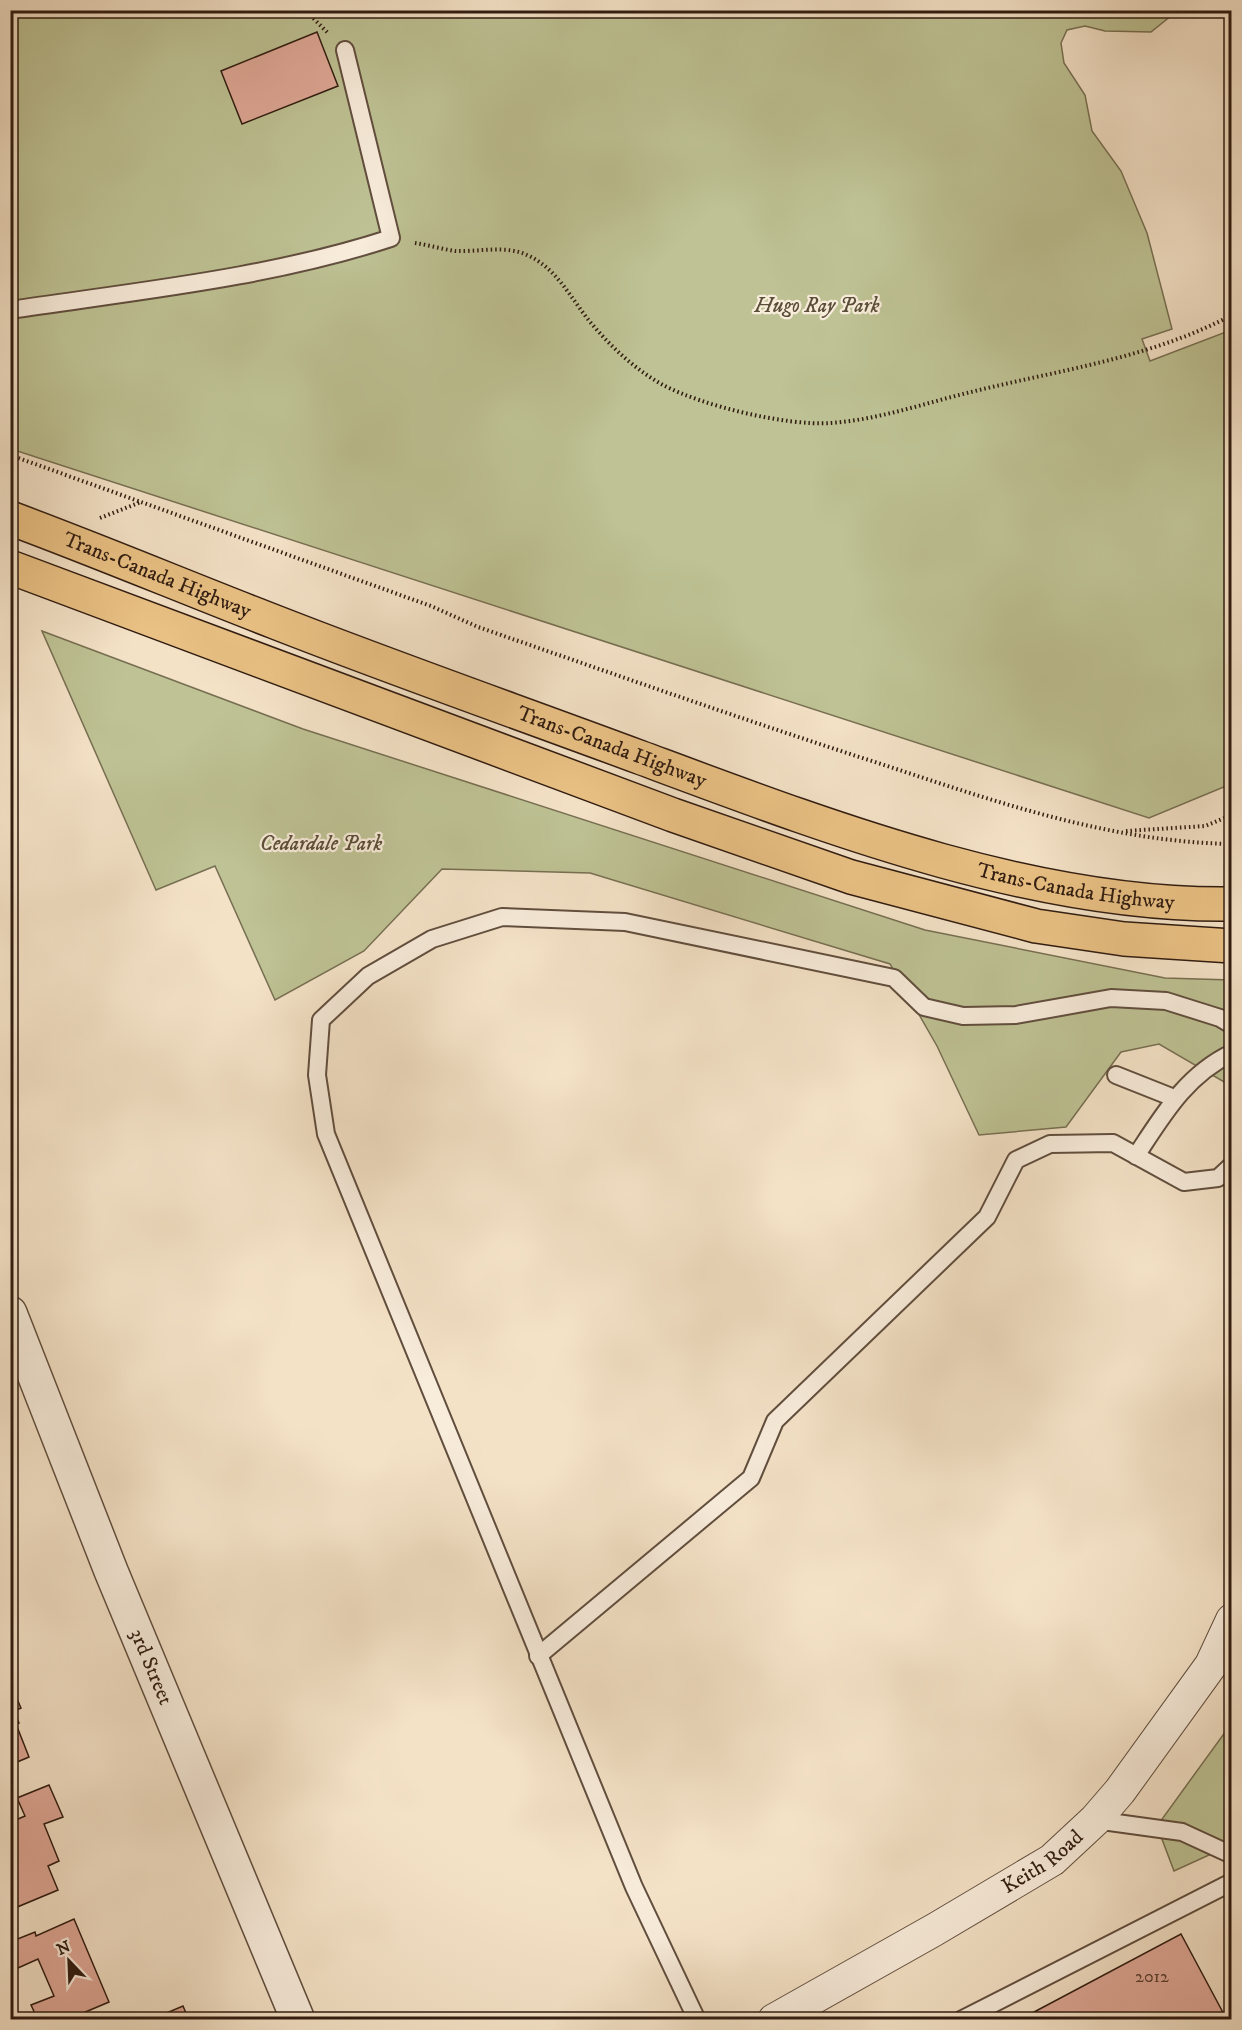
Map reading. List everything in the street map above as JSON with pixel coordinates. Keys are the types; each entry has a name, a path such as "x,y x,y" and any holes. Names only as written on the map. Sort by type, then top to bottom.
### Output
{"highway":[{"name":"Trans-Canada Highway","path":"10,518 278,624 676,771 864,837 1044,885 1129,898 1232,904"},
{"name":"Trans-Canada Highway","path":"10,567 651,807 851,877 1036,926 1124,939 1232,946"}],"street":[{"name":"3rd Street","path":"10,1313 111,1571 298,2019"},
{"name":"Keith Road","path":"774,2019 934,1930 1052,1860 1095,1820 1120,1791 1211,1665 1232,1620"}],"lane":[{"path":"10,310 198,282 342,254 391,238 345,50"},
{"path":"697,2019 634,1887 326,1134 316,1075 321,1020 368,976 432,939 501,917 625,922 894,978 924,1007 963,1016 1016,1015 1111,998 1166,1001 1220,1018 1232,1025"},
{"path":"1137,1156 1174,1098 1210,1064 1232,1053"},
{"path":"1116,1075 1174,1098"},
{"path":"538,1656 751,1478 775,1421 987,1218 1016,1160 1050,1144 1113,1143 1184,1182 1218,1178 1232,1165"},
{"path":"1095,1820 1182,1832 1232,1855"},
{"path":"961,2019 1232,1882"}],"path":[{"path":"391,238 455,250 525,253 546,265 591,323 639,371 666,386 735,410 784,422 829,423 871,418 1111,360 1156,346 1232,315"},
{"path":"10,455 431,606 478,627 796,736 1059,821 1189,843 1232,844"},
{"path":"1119,831 1205,826 1232,815"}],"green space":[{"name":"Hugo Ray Park","path":"10,11 1170,11 1172,15 1151,32 1105,31 1085,26 1067,30 1061,43 1064,63 1085,95 1092,131 1121,171 1147,233 1172,329 1142,339 1150,361 1231,330 1231,784 1149,818 11,449"},
{"name":"Cedardale Park","path":"42,631 303,729 925,930 1165,978 1231,980 1231,1086 1159,1044 1121,1052 1066,1127 979,1135 937,1046 890,964 590,873 442,869 364,951 275,1000 215,866 156,890"},
{"path":"1231,1724 1231,1845 1174,1871 1157,1826"}],"building":[{"path":"317,32 338,86 242,124 221,71"},
{"path":"11,1685 21,1708 14,1711 19,1723 16,1724 29,1757 10,1765"},
{"path":"49,1785 63,1817 44,1824 59,1861 48,1866 58,1890 10,1910 10,1838 16,1836 11,1822 25,1816 17,1798"},
{"path":"74,1919 109,2002 76,2016 78,2020 38,2020 31,2005 54,1996 38,1959 18,1968 10,1952 10,1942 35,1932 36,1936"},
{"path":"1181,1934 1227,2020 1019,2020"},
{"path":"183,2006 189,2020 150,2020"}]}
